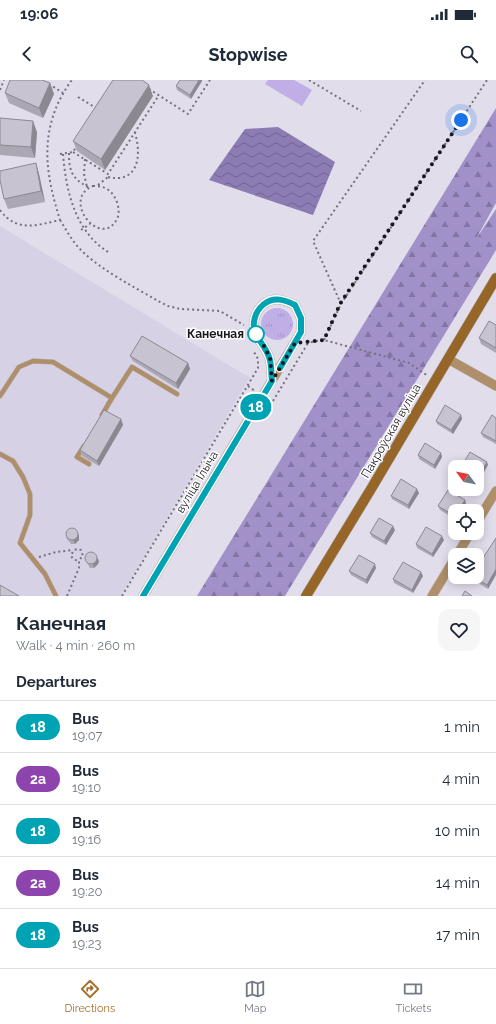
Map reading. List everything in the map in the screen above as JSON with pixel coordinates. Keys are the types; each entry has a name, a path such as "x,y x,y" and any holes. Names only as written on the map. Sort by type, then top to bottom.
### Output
{"street":[{"name":"Пакроўская вуліца","path":"306,596 496,278"},
{"name":"вуліца Ільіча","path":"143,596 295,343 301,332 301,318 295,305 283,299 269,300 258,308 254,321 256,334 270,358 272,381"},
{"path":"448,358 496,386"},
{"path":"484,511 496,491"},
{"path":"432,596 448,570"}],"lane":[{"path":"0,396 19,367 33,361 52,362 112,398"},
{"path":"101,418 132,366 176,394"},
{"path":"85,444 77,456 89,464"},
{"path":"0,454 13,461 23,477 30,494 30,515 20,543 45,574 56,596"}],"path":[{"path":"0,90 4,80"},
{"path":"72,80 63,93 55,110 48,132 46,153 54,199 60,220 82,252 99,265 168,306 180,310 220,311 244,324"},
{"path":"147,88 188,114 210,80"},
{"path":"309,80 361,111"},
{"path":"340,304 313,241 425,80"},
{"path":"324,340 340,304 487,80"},
{"path":"48,83 63,93"},
{"path":"108,177 108,174 159,95"},
{"path":"78,97 100,111"},
{"path":"97,186 109,190 115,197 119,206 115,223 108,227 98,228 90,224 82,211 80,202 81,197 88,188 97,186 108,177 122,179 127,177 132,171 138,162 134,133"},
{"path":"77,146 73,152 62,154 73,206 78,220 91,238 108,252"},
{"path":"73,152 108,174"},
{"path":"46,153 50,154"},
{"path":"69,153 70,171 75,178 88,188"},
{"path":"85,159 84,174 88,188"},
{"path":"0,210 6,218 21,226 40,225 60,220"},
{"path":"81,230 90,224"},
{"path":"295,343 324,340 409,363 435,381"},
{"path":"273,400 308,342"},
{"path":"122,596 248,386 258,368 258,359"},
{"path":"248,386 257,392"},
{"path":"32,558 56,552 78,549 82,552 82,558 79,560 79,568 67,596"},
{"path":"74,550 71,556 75,560 79,560"}],"shaded area":[{"path":"0,226 250,377 121,596 0,596"}],"green space":[{"path":"268,80 294,80 312,90 302,106 265,84"},
{"path":"496,108 496,203 476,239 496,209 496,250 285,596 197,596"},
{"path":"274,308 280,308 289,312 293,324 289,336 280,340 274,340 265,336 261,327 261,321 265,312"}],"water":[{"path":"278,127 335,162 313,215 209,180 245,129"}],"building":[{"path":"10,80 42,80 50,83 39,108 5,93"},
{"path":"113,80 142,80 149,85 101,159 73,141"},
{"path":"180,80 199,80 190,95 176,86"},
{"path":"0,118 33,121 31,147 0,145"},
{"path":"36,163 41,191 4,199 0,180 0,171"},
{"path":"489,321 496,325 496,348 479,338"},
{"path":"142,336 188,363 176,383 130,356"},
{"path":"445,405 461,415 451,430 436,421"},
{"path":"104,410 121,419 97,461 80,450"},
{"path":"492,415 496,418 496,441 481,433"},
{"path":"425,443 441,453 434,465 418,455"},
{"path":"470,452 484,460 465,460"},
{"path":"401,479 417,489 408,505 391,496"},
{"path":"448,490 448,496 458,496 465,500 462,504 448,504 448,512 438,506"},
{"path":"379,518 393,526 384,541 370,533"},
{"path":"426,527 442,536 432,554 416,544"},
{"path":"72,528 76,530 78,534 76,538 72,540 68,538 66,534 68,530"},
{"path":"496,538 496,569 487,585 484,583 484,556"},
{"path":"91,552 95,554 97,558 95,562 91,564 87,562 85,558 87,554"},
{"path":"359,555 375,564 366,580 349,571"},
{"path":"403,562 421,572 412,590 393,579"},
{"path":"0,585 19,596 0,596"},
{"path":"465,591 472,596 462,596"}],"bus line":[{"name":"18","path":"143,596 272,381 270,358 256,334 254,321 258,308 269,300 283,299 295,305 301,318 301,332 280,368"}],"place":[{"name":"Канечная","path":"256,334"}],"route":[{"path":"256,334 270,358 272,381 295,343 324,340 340,304 461,120"}]}
